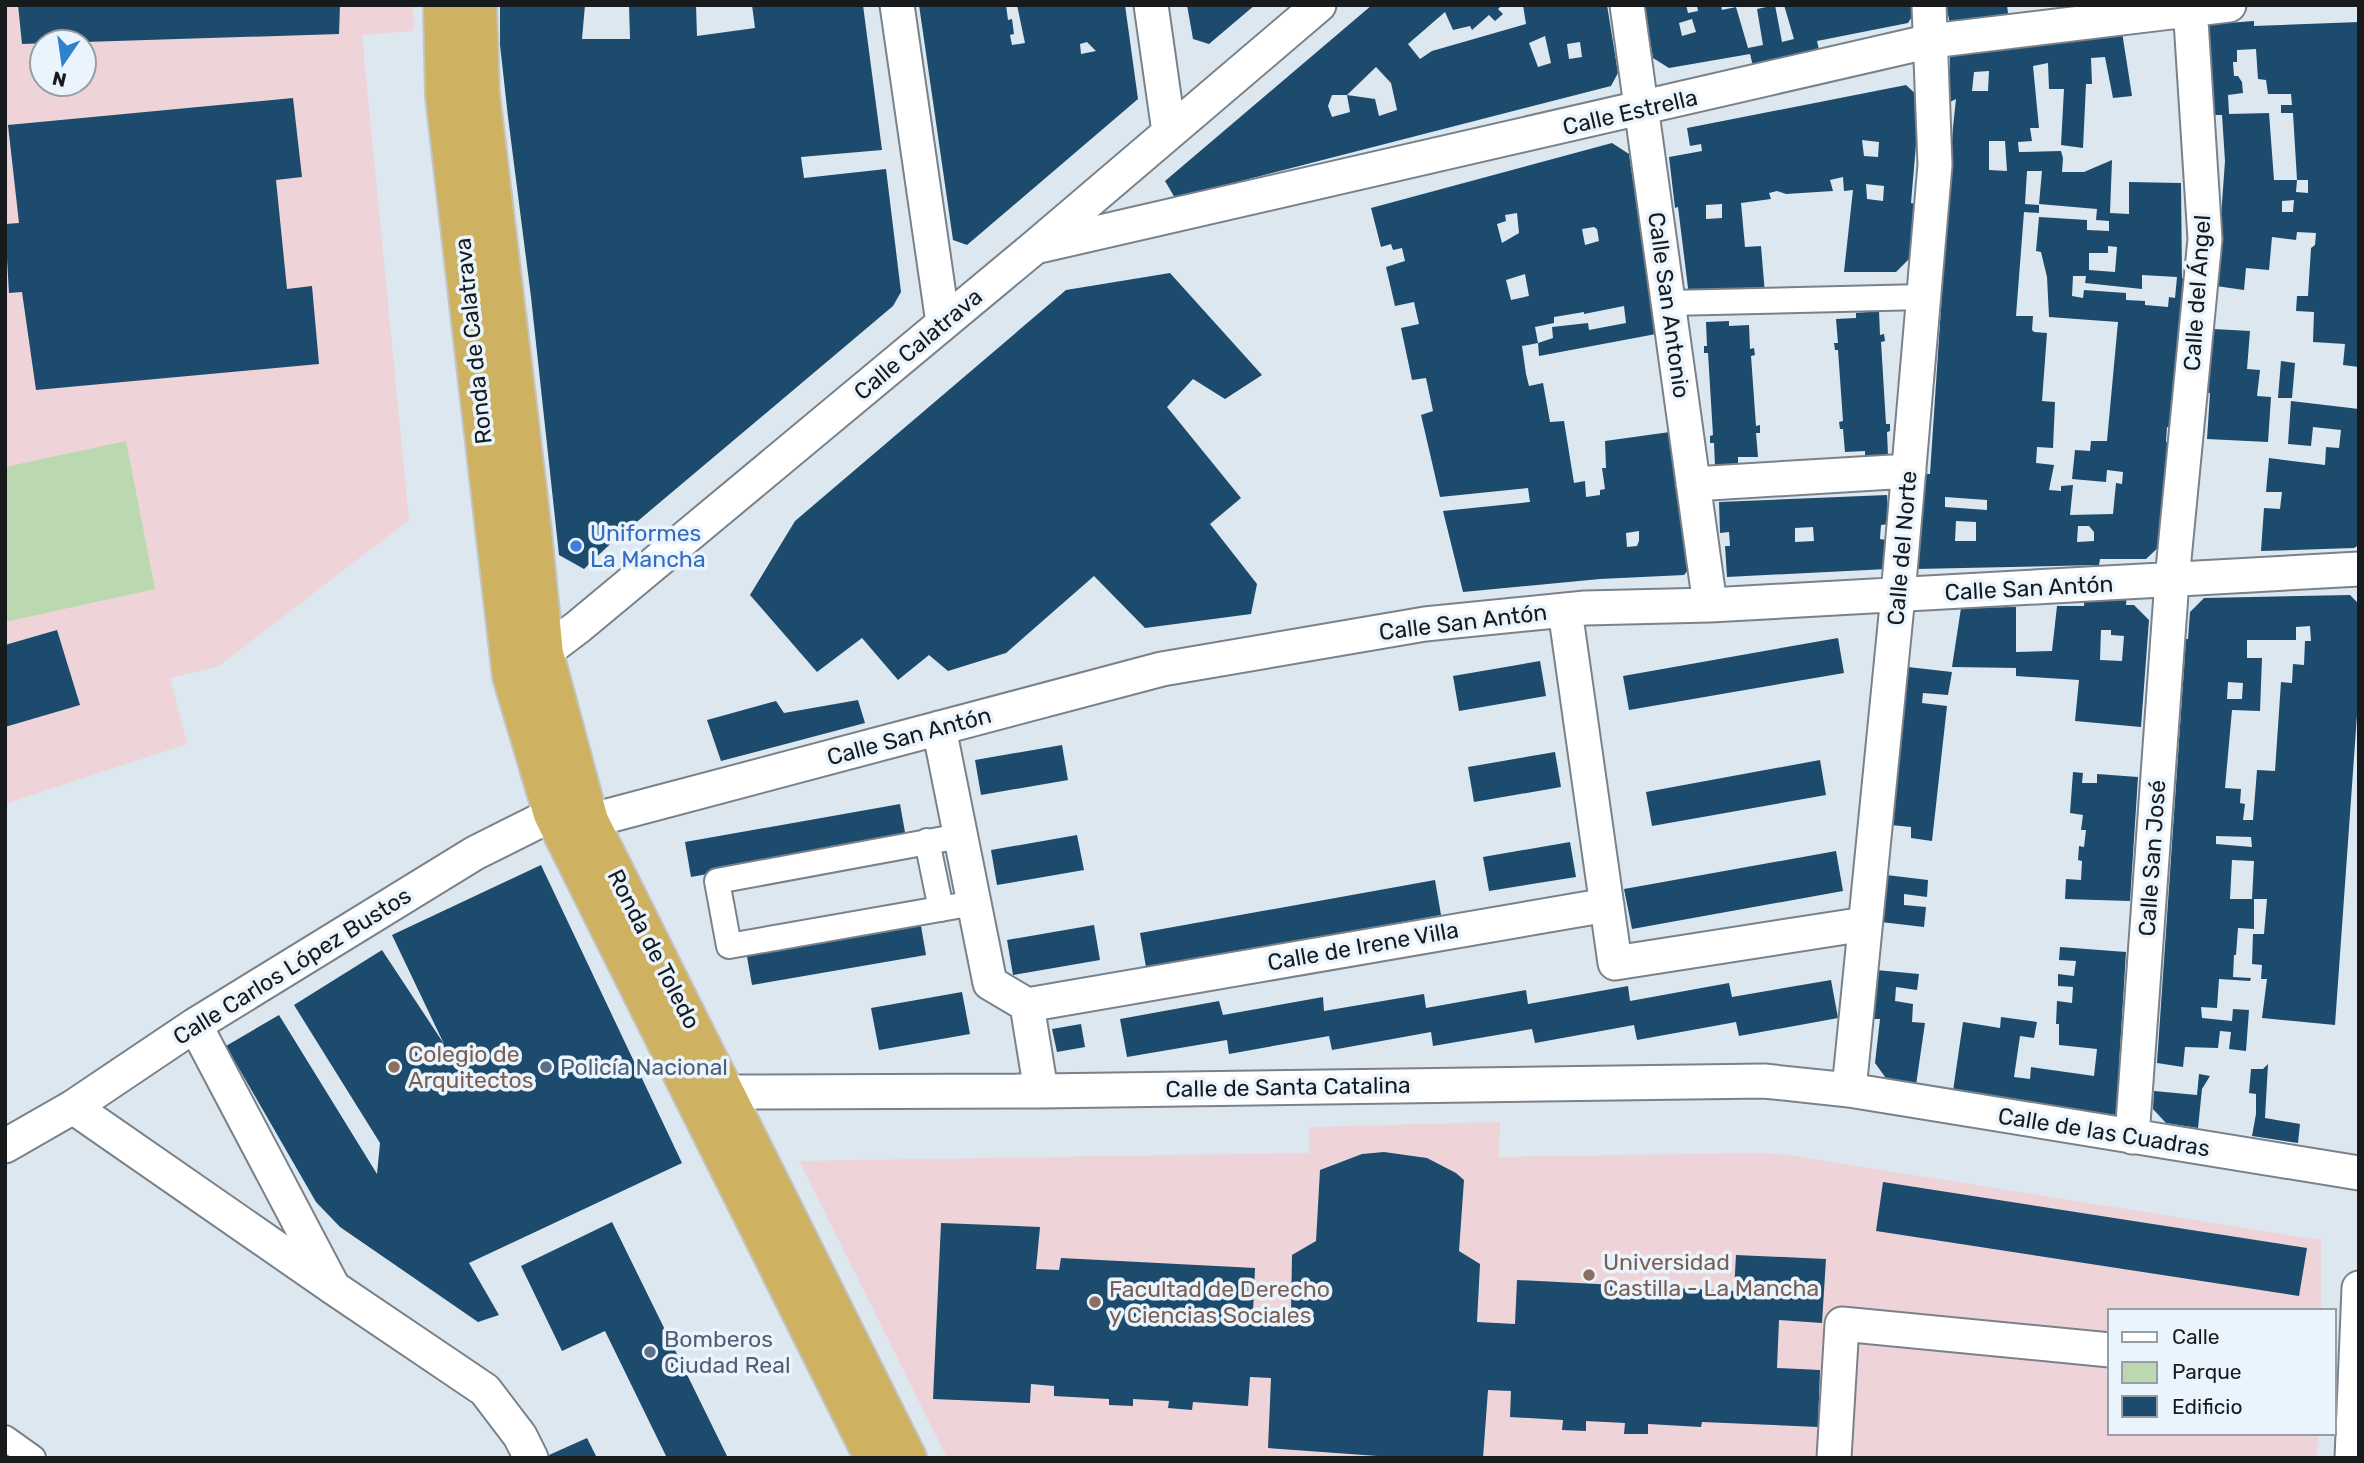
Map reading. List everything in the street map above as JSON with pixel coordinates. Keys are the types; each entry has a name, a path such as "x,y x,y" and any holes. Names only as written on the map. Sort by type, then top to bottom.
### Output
{"highway":[{"name":"Ronda de Calatrava","path":"443,5 445,95 512,676"},
{"name":"Ronda de Calatrava","path":"477,5 480,94 533,533 544,654"},
{"name":"Ronda de Toledo","path":"544,654 589,821 907,1458"},
{"name":"Ronda de Toledo","path":"512,676 553,814 874,1458"}],"street":[{"path":"897,5 943,323"},
{"path":"1151,5 1169,132"},
{"name":"Calle Calatrava","path":"512,676 544,654 1035,247 1318,5"},
{"name":"Calle San Antonio","path":"1627,5 1710,605"},
{"name":"Calle del Norte","path":"1849,1090 1898,595 1935,165 1929,5"},
{"name":"Calle Estrella","path":"1035,247 1931,41 2190,7 2229,5"},
{"name":"Calle del Ángel","path":"2172,580 2205,239 2190,7"},
{"path":"1668,303 1924,297"},
{"path":"1693,484 1909,471"},
{"name":"Calle San Antón","path":"589,821 1162,669 1425,624 1586,608 1710,605 2359,569"},
{"name":"Calle San José","path":"2132,1136 2172,580"},
{"path":"1565,610 1615,963 1865,924"},
{"path":"939,728 990,982 1027,1005 1041,1091"},
{"path":"553,814 589,821"},
{"name":"Calle Carlos López Bustos","path":"5,1146 73,1107 195,1025 475,853 553,814"},
{"path":"960,836 717,881 729,946 974,903"},
{"path":"927,841 941,909"},
{"name":"Calle de Irene Villa","path":"1027,1005 1607,905"},
{"path":"195,1025 334,1288"},
{"name":"Calle de Santa Catalina","path":"726,1092 1041,1091 1764,1081 1849,1090"},
{"name":"Calle de las Cuadras","path":"1849,1090 2359,1173"},
{"path":"73,1107 485,1390 519,1451"},
{"path":"2352,1458 2349,1373 2359,1288"},
{"path":"1834,1458 1842,1324 2108,1350"},
{"path":"5,1438 33,1458"}],"shaded area":[{"path":"5,5 413,5 414,31 362,35 409,520 219,666 170,678 187,744 5,804"},
{"name":"Universidad Castilla - La Mancha","path":"1500,1122 1499,1157 1757,1153 1788,1155 2321,1240 2321,1309 2108,1309 2108,1435 2318,1435 2317,1458 947,1458 799,1161 1309,1153 1309,1127"}],"green space":[{"path":"126,441 155,589 5,622 5,467"}],"building":[{"path":"18,5 340,5 339,34 98,42 98,28 28,28 28,44 22,44"},
{"path":"500,5 585,5 582,39 630,39 629,5 696,5 697,36 755,28 752,5 863,5 882,150 801,157 804,178 886,169 901,292 893,306 584,569 559,555 500,45"},
{"path":"919,5 1006,5 1008,20 1012,19 1012,45 1025,43 1017,5 1125,5 1138,99 967,245 953,240","holes":["1087,42 1096,51 1081,54 1080,44"]},
{"path":"1187,5 1255,5 1209,44 1193,39"},
{"path":"1372,5 1502,5 1498,9 1503,14 1495,21 1489,15 1472,30 1470,26 1453,30 1445,12 1408,44 1420,59 1432,51 1526,24 1523,5 1607,5 1618,73 1611,86 1175,198 1165,181","holes":["1545,36 1551,63 1538,67 1529,43","1580,42 1582,57 1569,59 1567,44","1376,67 1391,83 1397,110 1379,116 1375,99 1347,95","1332,95 1347,95 1350,112 1332,117 1328,106"]},
{"path":"1644,5 1686,5 1688,13 1698,11 1697,5 1721,5 1722,10 1736,7 1748,48 1763,45 1757,9 1775,5 1782,42 1794,39 1784,5 1918,5 1908,23 1817,41 1820,54 1754,70 1750,54 1669,68 1653,58","holes":["1692,19 1696,32 1682,36 1679,23"]},
{"path":"1946,5 2007,5 2009,22 1951,29"},
{"path":"2254,21 2254,26 2359,22 2359,367 2343,365 2345,344 2313,342 2314,312 2296,311 2297,296 2308,296 2311,248 2315,245 2316,233 2297,232 2296,240 2272,237 2269,270 2246,268 2244,290 2216,286 2225,161 2222,115 2205,115 2200,25","holes":["2256,49 2258,79 2266,80 2268,94 2291,94 2292,105 2281,105 2281,113 2293,113 2297,180 2274,180 2269,113 2229,114 2228,95 2243,93 2242,82 2238,76 2234,76 2233,62 2237,62 2237,50","2297,180 2308,180 2308,193 2296,192","2294,200 2293,212 2282,212 2282,201"]},
{"path":"2122,32 2132,96 2113,98 2105,57 2091,58 2092,84 2086,84 2083,148 2061,145 2064,89 2049,89 2048,63 2033,66 2039,128 2030,128 2032,141 2018,142 2019,152 2061,151 2062,172 2084,172 2112,160 2110,213 2129,214 2129,182 2181,183 2182,278 2189,279 2173,428 2167,427 2166,442 2171,442 2162,544 2146,559 2100,559 2099,565 1916,569 1923,474 1930,474 1956,99 1950,102 1950,53","holes":["1989,71 1988,91 1972,91 1974,72","1989,141 2005,141 2007,171 1989,170","2027,171 2042,171 2039,204 2097,209 2096,220 2109,221 2109,231 2087,230 2087,220 2039,217 2036,251 2041,252 2047,277 2049,317 2118,322 2107,441 2091,441 2090,451 2075,450 2072,479 2106,482 2107,470 2123,472 2122,484 2116,483 2113,514 2070,515 2073,485 2061,486 2061,491 2049,490 2054,465 2036,463 2037,447 2053,448 2055,402 2042,401 2047,333 2032,330 2033,316 2016,316 2024,212 2039,213 2039,205 2025,204","2108,246 2117,247 2115,272 2089,270 2089,253 2108,253","2142,275 2177,277 2175,298 2169,297 2168,307 2145,305 2145,301 2126,300 2126,293 2084,290 2083,298 2072,296 2073,276 2086,276 2085,283 2142,289","1945,497 1987,500 1987,510 1945,507","1956,521 1976,522 1976,541 1955,541","2078,526 2089,526 2094,532 2094,541 2077,542"]},
{"path":"1906,85 1920,98 1911,203 1916,204 1910,258 1896,272 1844,272 1853,190 1844,191 1843,177 1830,180 1833,191 1786,194 1777,191 1769,193 1771,199 1741,203 1745,247 1761,246 1765,294 1689,296 1669,157 1702,151 1701,144 1690,146 1687,128","holes":["1862,140 1879,142 1878,157 1864,156","1866,184 1884,186 1883,201 1867,199","1722,204 1722,218 1706,219 1706,205"]},
{"path":"293,98 302,177 276,180 287,289 312,286 319,364 36,390 22,292 9,293 5,224 19,223 8,125"},
{"path":"1612,143 1629,154 1656,334 1539,356 1538,343 1522,346 1529,386 1543,383 1550,422 1564,421 1574,483 1585,481 1586,497 1600,495 1600,490 1605,489 1602,468 1606,468 1605,441 1670,432 1690,568 1684,575 1600,579 1463,592 1443,511 1530,502 1528,488 1440,497 1421,415 1433,411 1426,378 1412,380 1401,328 1419,324 1414,302 1395,306 1386,267 1405,261 1402,248 1393,250 1391,244 1381,247 1371,208","holes":["1517,213 1519,233 1502,243 1497,224 1506,221 1505,215","1582,229 1597,229 1599,241 1585,245","1525,274 1529,296 1511,300 1506,280","1624,306 1626,323 1589,330 1588,323 1552,327 1553,338 1538,343 1535,327 1554,323 1554,317","1639,531 1637,546 1627,547 1626,533"]},
{"path":"1170,273 1262,375 1225,399 1193,379 1167,407 1241,498 1210,524 1257,584 1251,614 1145,628 1094,576 1006,653 948,671 929,655 898,680 862,638 817,672 750,595 795,521 1066,290"},
{"path":"1879,311 1880,335 1884,334 1885,341 1881,342 1886,424 1890,424 1890,431 1887,432 1888,455 1865,457 1865,451 1845,452 1843,429 1840,429 1839,422 1843,421 1838,350 1835,350 1834,343 1838,343 1836,319 1856,318 1856,313"},
{"path":"1729,321 1729,326 1749,325 1750,349 1754,348 1755,355 1751,356 1756,426 1760,425 1760,433 1756,433 1758,457 1738,457 1738,465 1715,466 1714,443 1710,443 1710,436 1713,435 1708,353 1704,353 1704,346 1707,346 1706,322"},
{"path":"2213,329 2250,331 2247,369 2260,370 2257,396 2271,397 2268,442 2207,439 2210,393 2207,393"},
{"path":"2281,361 2295,363 2292,398 2278,398"},
{"path":"2291,401 2359,409 2359,545 2354,548 2261,551 2264,508 2280,509 2282,492 2266,492 2269,458 2325,465 2326,447 2339,448 2341,430 2313,427 2311,446 2288,444"},
{"path":"1887,495 1889,524 1881,525 1880,539 1886,540 1887,569 1727,577 1725,546 1730,546 1729,532 1720,533 1719,502","holes":["1813,527 1814,541 1795,542 1795,528"]},
{"path":"2127,590 2126,605 2134,605 2149,620 2141,727 2075,721 2079,680 2016,676 2016,668 1952,667 1961,608 2016,607 2016,652 2052,651 2057,606 2084,606 2085,591","holes":["2101,630 2111,630 2111,635 2124,636 2122,661 2100,660"]},
{"path":"2350,595 2359,604 2359,687 2335,1025 2262,1018 2267,979 2261,979 2262,965 2252,964 2253,934 2264,934 2267,899 2254,899 2254,929 2238,928 2234,955 2233,977 2251,978 2250,981 2219,979 2217,1008 2201,1007 2202,1018 2232,1021 2233,1009 2249,1010 2246,1051 2229,1049 2231,1032 2220,1031 2218,1048 2185,1047 2183,1067 2157,1063 2186,639 2190,612 2204,598","holes":["2310,626 2311,641 2305,641 2304,665 2293,664 2292,683 2281,682 2275,771 2257,770 2253,820 2243,820 2245,804 2240,803 2241,789 2225,788 2232,710 2260,711 2262,658 2247,658 2247,640 2296,640 2296,627","2228,682 2243,683 2242,699 2227,699","2216,836 2251,837 2252,847 2216,844","2232,860 2254,861 2252,899 2230,899"]},
{"path":"57,630 80,705 5,727 5,645"},
{"path":"1838,638 1844,673 1629,710 1623,676"},
{"path":"1540,661 1546,696 1459,711 1453,676"},
{"path":"1908,667 1952,672 1948,695 1923,693 1922,703 1947,706 1932,841 1911,838 1911,827 1891,825"},
{"path":"858,700 865,723 721,761 707,720 776,701 784,713"},
{"path":"1062,745 1068,780 981,795 975,760"},
{"path":"1555,752 1561,787 1474,802 1468,767"},
{"path":"1820,760 1826,795 1652,826 1646,792"},
{"path":"2073,772 2083,773 2082,783 2097,783 2097,774 2138,777 2130,901 2065,899 2066,879 2081,880 2082,861 2078,860 2079,846 2084,847 2086,830 2081,830 2083,815 2070,813"},
{"path":"900,804 906,838 691,877 685,842"},
{"path":"1077,835 1084,870 997,885 991,850"},
{"path":"1570,842 1576,877 1489,891 1483,857"},
{"path":"1836,851 1843,891 1632,929 1624,889"},
{"path":"541,865 682,1163 469,1263 499,1315 478,1322 340,1227 316,1202 226,1046 279,1015 377,1174 380,1143 294,1005 382,950 444,1044 392,935"},
{"path":"1886,875 1928,880 1927,897 1904,894 1904,905 1926,907 1924,927 1881,922"},
{"path":"1435,880 1441,915 1146,967 1140,933"},
{"path":"920,920 926,955 752,985 746,951"},
{"path":"1094,925 1100,960 1013,975 1007,940"},
{"path":"2060,947 2126,952 2116,1115 1953,1091 1963,1022 2000,1028 2001,1017 2037,1022 2034,1038 2020,1036 2014,1077 2030,1079 2031,1067 2094,1076 2097,1049 2059,1045 2057,1001 2072,1003 2073,987 2058,986 2058,974 2074,976 2076,961 2059,960"},
{"path":"1876,970 1919,974 1917,990 1896,987 1895,1001 1913,1004 1912,1022 1925,1023 1916,1085 1888,1081 1875,1063 1880,1019 1871,1019"},
{"path":"1831,980 1838,1018 1739,1036 1736,1022 1637,1040 1634,1025 1535,1043 1532,1029 1433,1046 1431,1032 1332,1050 1329,1036 1229,1054 1227,1040 1127,1057 1120,1019 1219,1001 1223,1015 1323,997 1324,1011 1424,994 1426,1008 1526,990 1528,1004 1628,986 1630,1001 1729,983 1732,997"},
{"path":"962,992 970,1034 879,1050 871,1008"},
{"path":"1081,1024 1085,1047 1057,1052 1052,1029"},
{"path":"2268,1064 2265,1118 2300,1124 2298,1143 2252,1136 2256,1094 2249,1093 2251,1069 2263,1069"},
{"path":"2199,1074 2210,1076 2202,1089 2198,1128 2166,1123 2153,1109 2154,1091 2197,1095"},
{"name":"Facultad de Derecho y Ciencias Sociales","path":"1384,1152 1427,1158 1464,1180 1459,1251 1480,1264 1477,1322 1515,1324 1517,1280 1734,1291 1736,1255 1826,1259 1822,1323 1779,1320 1777,1368 1820,1370 1818,1427 1702,1422 1701,1427 1648,1424 1648,1434 1624,1434 1625,1423 1586,1421 1586,1431 1562,1430 1563,1420 1510,1417 1511,1391 1488,1390 1483,1458 1405,1458 1268,1448 1271,1378 1250,1377 1248,1406 1193,1402 1192,1410 1168,1408 1169,1401 1133,1399 1133,1406 1109,1405 1109,1399 1054,1396 1054,1386 1031,1384 1030,1403 933,1399 941,1223 1040,1227 1036,1269 1059,1270 1061,1258 1255,1268 1253,1313 1291,1314 1292,1255 1316,1241 1320,1170 1362,1154"},
{"path":"1883,1182 2307,1248 2299,1296 1876,1231"},
{"path":"612,1222 728,1458 667,1458 605,1331 562,1351 521,1266"},
{"path":"587,1438 597,1458 550,1458 549,1455"}],"place":[{"name":"Uniformes La Mancha","path":"576,546"},
{"name":"Colegio de Arquitectos","path":"394,1067"},
{"name":"Policía Nacional","path":"546,1067"},
{"name":"Universidad Castilla - La Mancha","path":"1589,1275"},
{"name":"Facultad de Derecho y Ciencias Sociales","path":"1095,1302"},
{"name":"Bomberos Ciudad Real","path":"650,1352"}]}
